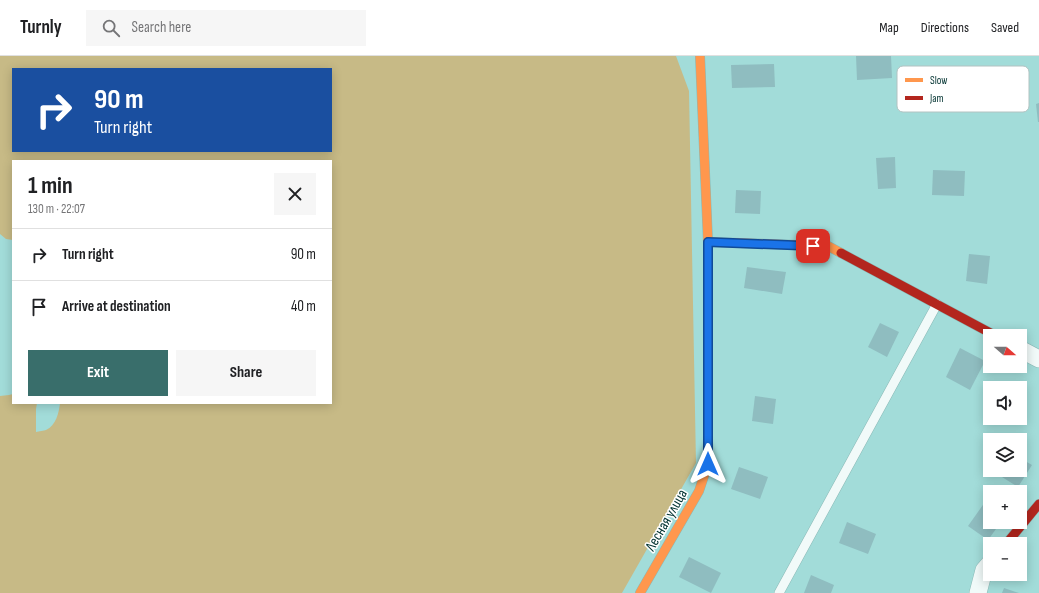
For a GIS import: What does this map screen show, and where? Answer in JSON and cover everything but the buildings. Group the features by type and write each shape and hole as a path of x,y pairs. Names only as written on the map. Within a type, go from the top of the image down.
{"street":[{"name":"Лесная улица","path":"640,593 699,491 708,464 708,242 700,56"},
{"path":"708,242 828,246 983,329"},
{"path":"1027,353 1039,359"},
{"path":"1012,537 1039,504"},
{"path":"978,593 983,574"}],"lane":[{"path":"779,593 937,304"}],"shaded area":[{"path":"0,56 676,56 689,91 696,463 622,593 0,593 0,396 12,394 12,404 37,404 36,432 46,430 55,422 60,404 332,404 332,160 12,160 12,240 6,239 0,234"}],"traffic: slow":[{"path":"700,56 708,242 828,246 841,253"},
{"path":"640,593 699,491 708,464 708,455"}],"traffic: jam":[{"path":"708,242 708,455"},
{"path":"841,253 983,329"},
{"path":"1012,537 1039,504"}],"route":[{"path":"708,464 708,242 813,246"}]}
